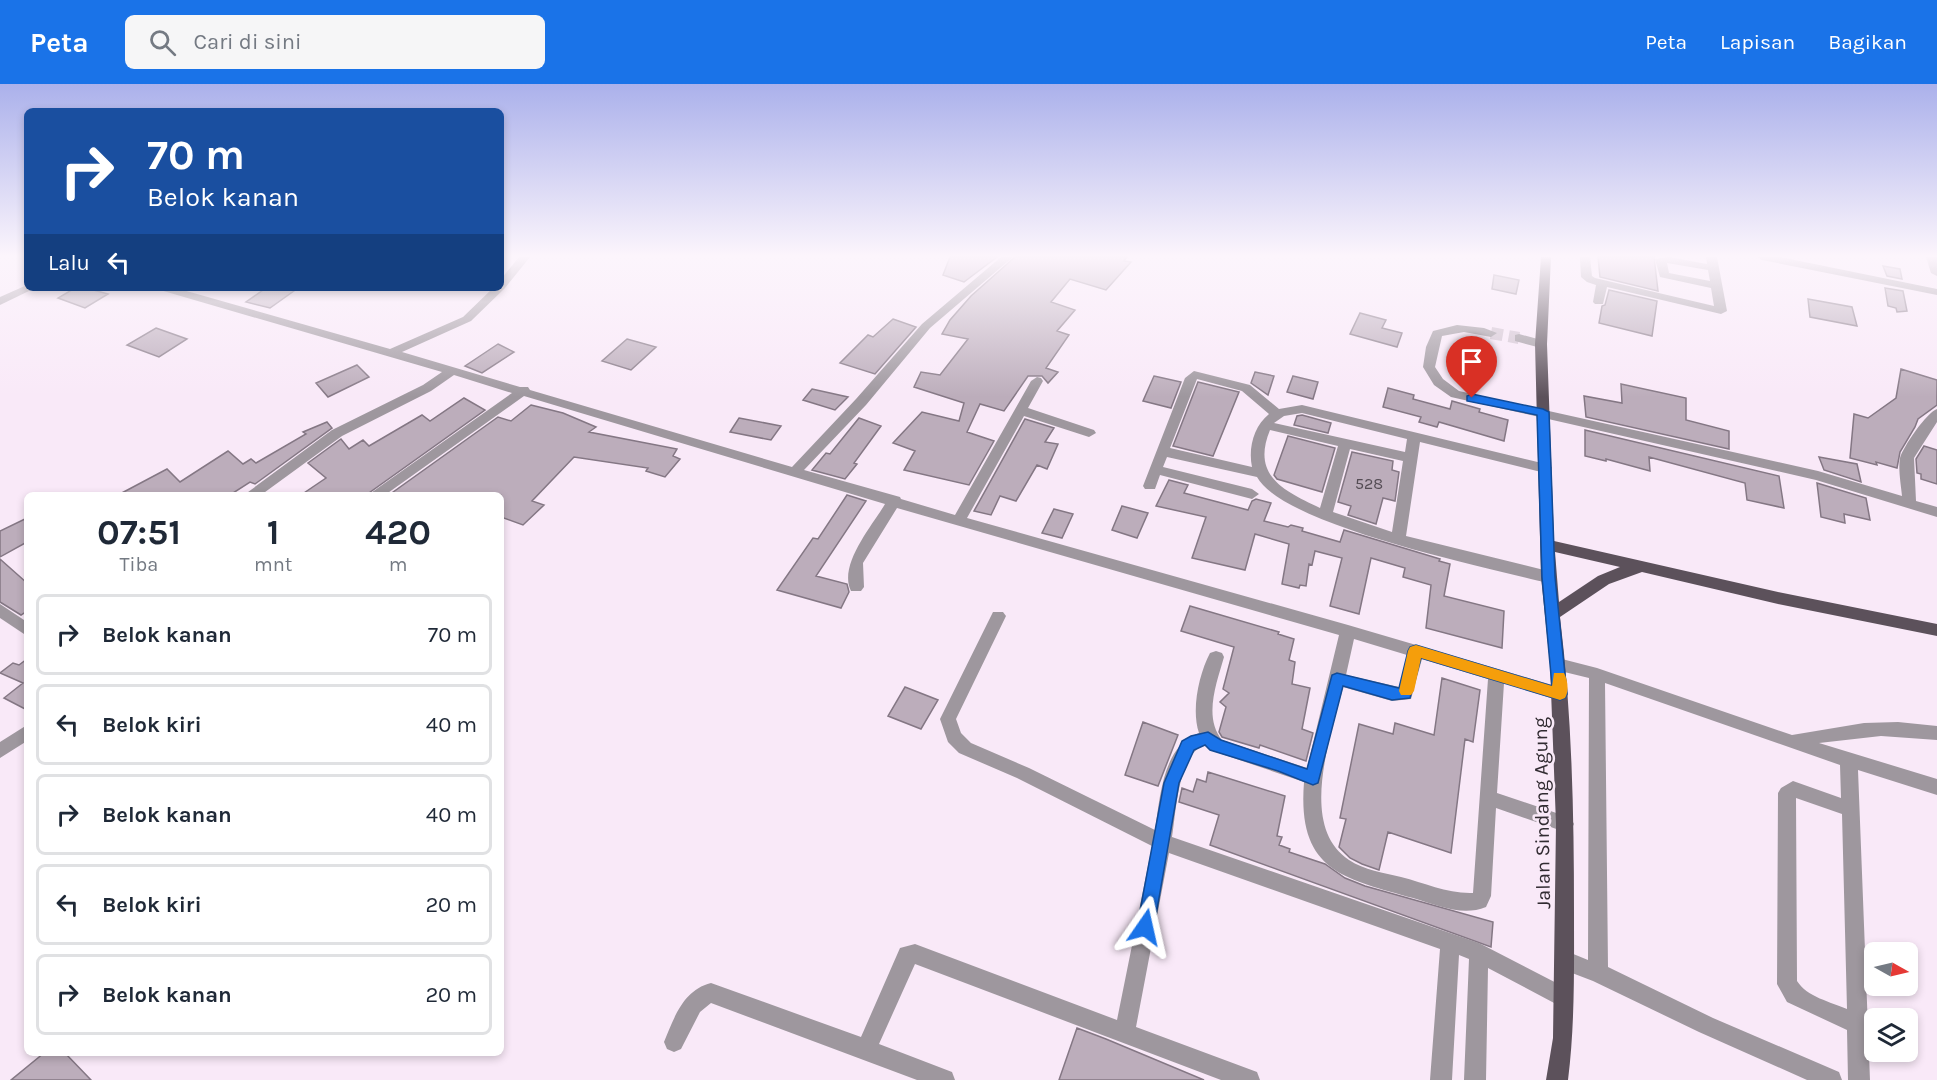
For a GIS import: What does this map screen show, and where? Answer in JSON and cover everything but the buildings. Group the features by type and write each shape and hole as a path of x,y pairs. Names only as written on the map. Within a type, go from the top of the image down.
{"main road":[{"name":"Jalan Sindang Agung","path":"1543,303 1541,344 1548,577 1558,664 1565,824 1566,961 1563,1038 1557,1080"},
{"path":"1548,545 1778,598 1937,630"},
{"path":"1552,615 1608,576 1621,571 1647,567"}],"street":[{"path":"219,303 524,390 959,520 1560,694"},
{"path":"393,352 467,319 483,303"},
{"path":"796,471 861,402 926,326 953,303"},
{"path":"1686,303 1722,311 1720,303"},
{"path":"1491,333 1461,327 1449,328 1437,334 1429,367 1438,382 1455,394 1488,403 1543,412 1818,476 1937,512"},
{"path":"1519,338 1541,344"},
{"path":"254,492 337,433 427,388 453,370"},
{"path":"1150,486 1194,375 1242,386 1277,414"},
{"path":"959,520 1037,381"},
{"path":"379,492 524,390"},
{"path":"1545,468 1302,409 1286,409 1277,414 1265,425 1257,445 1257,464 1266,482 1285,495 1325,515 1398,539 1548,577"},
{"path":"1020,410 1089,433"},
{"path":"1908,504 1907,458 1922,432 1937,413"},
{"path":"1265,425 1410,458"},
{"path":"1398,539 1414,436"},
{"path":"1325,515 1345,443"},
{"path":"1162,451 1263,474"},
{"path":"1216,485 1224,466"},
{"path":"1157,470 1252,494"},
{"path":"856,587 856,563 895,500"},
{"path":"0,610 24,628"},
{"path":"998,616 948,719 954,737 965,748 1023,773 1162,842 1479,953 1563,997"},
{"path":"1348,631 1310,799 1312,818 1323,846 1337,862 1353,872 1460,902 1479,901 1482,896 1496,674"},
{"path":"1337,679 1392,694 1405,694 1416,651"},
{"path":"1216,657 1209,684 1204,723 1208,738 1216,745 1281,765 1313,778"},
{"path":"1558,664 1597,674 1791,742 1937,787"},
{"path":"1597,674 1598,973"},
{"path":"1791,742 1884,726 1937,733"},
{"path":"0,751 24,734"},
{"path":"1125,1033 1172,783 1188,746 1196,740 1208,738"},
{"path":"1849,760 1859,1080"},
{"path":"1850,809 1793,789 1787,793 1787,984 1794,995 1802,1000 1857,1024"},
{"path":"1487,797 1565,824"},
{"path":"1441,1080 1450,942"},
{"path":"1475,1080 1479,953"},
{"path":"866,1049 904,960 911,954 1249,1080"},
{"path":"1566,961 1598,973 1820,1077"},
{"path":"674,1042 697,999 703,993 711,993 944,1080"}],"tunnel":[{"path":"1491,333 1519,338"}],"slow traffic":[{"path":"1406,691 1416,651 1560,694 1559,677"}],"route":[{"path":"1145,927 1172,783 1182,756 1188,746 1196,740 1208,738 1216,745 1281,765 1313,778 1337,679 1392,694 1405,694 1416,651 1560,694 1548,577 1543,412 1488,403 1472,398"}]}
